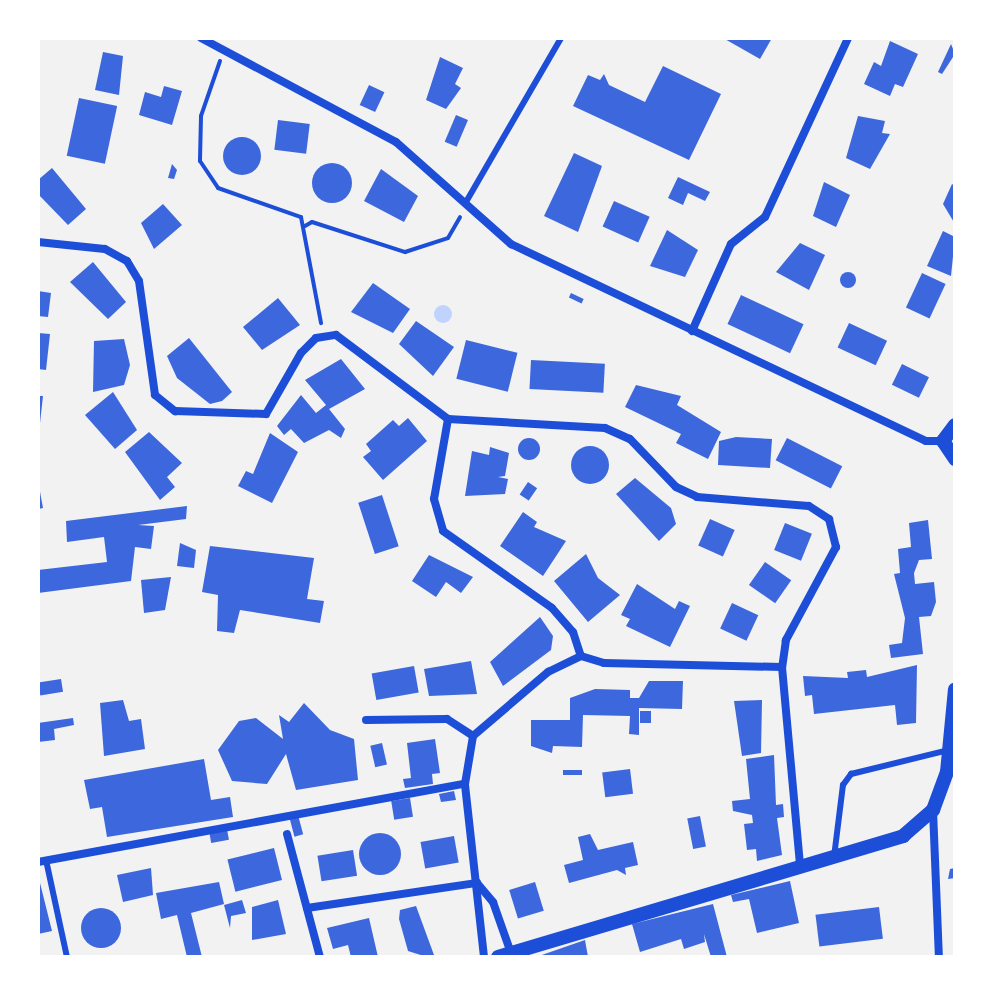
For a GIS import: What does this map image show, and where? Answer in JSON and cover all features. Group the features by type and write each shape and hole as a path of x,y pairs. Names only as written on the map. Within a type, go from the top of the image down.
{"street":[{"path":"201,38 396,142 511,244 926,441 943,441"},
{"path":"692,331 731,244 765,217 848,38"},
{"path":"38,242 105,249 127,261 139,281 155,395 175,411 266,414 301,353 327,336 336,335 448,419 605,428 630,439 676,487 697,497 809,506 829,519 836,547 786,640 782,667 800,865"},
{"path":"448,419 434,499 443,531 552,608 581,656 604,663 782,667"},
{"path":"943,441 955,425"},
{"path":"943,441 955,459"},
{"path":"484,957 465,784 473,736 548,672 581,656"},
{"path":"939,957 933,810 949,750 955,689"},
{"path":"366,720 447,719 473,736"},
{"path":"42,861 465,784"},
{"path":"477,883 493,902 504,955 710,889 903,836 933,810"},
{"path":"287,834 320,957"},
{"path":"307,908 477,883"}],"lane":[{"path":"466,202 561,38"},
{"path":"834,857 843,785 851,774 949,750"},
{"path":"42,861 67,957"}],"path":[{"path":"224,52 201,116 200,161 218,188 281,207 305,226 313,308 327,336"},
{"path":"305,226 312,222 405,252 448,238 466,202"}],"water":[{"path":"439,305 447,305 452,314 450,321 439,323 434,318 434,310"}],"building":[{"path":"723,38 772,38 760,59"},
{"path":"890,41 918,54 903,87 895,84 890,96 864,84 874,62 881,66"},
{"path":"951,44 955,54 942,74 938,72"},
{"path":"103,52 123,56 119,95 95,90"},
{"path":"440,57 463,68 455,84 461,88 446,109 426,100"},
{"path":"663,66 721,94 689,160 573,106 588,75 600,80 604,74 609,85 645,102"},
{"path":"369,85 384,92 375,112 360,105"},
{"path":"164,86 182,91 172,125 139,115 145,92 161,97"},
{"path":"79,98 117,106 105,164 67,156"},
{"path":"456,115 468,120 457,147 445,142"},
{"path":"858,116 885,121 882,133 890,134 870,169 846,158"},
{"path":"278,120 310,124 306,154 274,150"},
{"path":"242,137 255,143 261,156 255,169 242,175 229,169 223,156 229,143"},
{"path":"574,153 602,166 578,232 544,216"},
{"path":"332,163 346,169 352,183 346,197 332,203 318,197 312,183 318,169"},
{"path":"172,164 177,170 174,179 168,178"},
{"path":"52,168 86,209 68,225 38,194 38,180"},
{"path":"381,169 418,196 404,222 364,201"},
{"path":"678,177 710,192 705,201 688,193 683,205 668,198"},
{"path":"824,182 850,195 836,227 813,216"},
{"path":"952,184 955,186 955,224 943,204"},
{"path":"614,201 650,217 638,242 603,227"},
{"path":"163,204 182,225 154,249 141,223"},
{"path":"667,230 698,250 685,277 650,266"},
{"path":"943,231 955,237 951,276 927,266"},
{"path":"800,243 825,255 809,290 776,272"},
{"path":"93,262 126,302 108,319 70,282"},
{"path":"848,272 854,274 854,286 848,288 842,286 840,280 842,274"},
{"path":"922,273 946,284 930,318 906,307"},
{"path":"373,283 410,309 393,333 351,312"},
{"path":"38,291 51,293 48,317 38,316"},
{"path":"571,293 584,299 582,303 569,298"},
{"path":"741,295 804,324 790,353 727,324"},
{"path":"278,298 300,325 262,350 243,327"},
{"path":"416,321 454,347 433,376 399,344"},
{"path":"849,323 887,341 876,365 838,347"},
{"path":"38,333 50,334 46,370 38,369"},
{"path":"189,338 232,392 222,401 210,404 177,378 167,356"},
{"path":"124,339 130,365 124,385 93,392 94,341"},
{"path":"466,340 517,353 508,392 456,379"},
{"path":"341,359 365,389 329,409 345,429 341,438 329,430 304,443 291,429 284,435 277,426 301,395 316,413 326,405 305,380"},
{"path":"531,360 605,364 603,393 529,389"},
{"path":"902,364 929,377 919,398 892,385"},
{"path":"636,385 681,396 677,405 721,432 708,459 676,443 681,434 625,407"},
{"path":"113,392 137,430 115,449 85,415"},
{"path":"38,396 43,396 40,423 38,423"},
{"path":"408,418 427,441 383,480 363,457 371,451 366,444 393,420 399,426"},
{"path":"149,432 182,463 167,477 175,487 160,500 125,452"},
{"path":"270,433 298,452 272,503 238,486 246,471 253,474"},
{"path":"736,437 772,439 770,468 718,465 719,441"},
{"path":"529,438 537,441 540,449 537,457 529,460 521,457 518,449 521,441"},
{"path":"787,438 842,466 831,488 776,460"},
{"path":"590,446 603,452 609,465 603,478 590,484 577,478 571,465 577,452"},
{"path":"490,447 509,453 505,476 498,477 508,479 505,494 465,496 472,451 489,455"},
{"path":"635,478 671,508 676,524 659,541 616,494"},
{"path":"38,481 43,508 38,509"},
{"path":"528,482 537,488 529,501 520,494"},
{"path":"382,495 399,546 375,554 358,503"},
{"path":"187,506 186,519 138,525 154,526 151,549 135,547 131,581 38,593 38,570 107,562 104,537 67,542 66,521"},
{"path":"523,512 537,522 534,527 566,541 543,576 500,546"},
{"path":"710,519 735,530 723,556 698,545"},
{"path":"928,520 932,559 919,560 914,573 915,584 934,582 936,602 931,616 919,617 923,654 891,658 889,645 902,643 905,618 894,574 900,573 898,549 911,547 909,523"},
{"path":"785,523 812,534 801,561 774,550"},
{"path":"180,543 196,550 194,568 177,566"},
{"path":"210,546 314,558 307,599 324,601 320,623 240,610 234,633 217,631 218,595 202,592"},
{"path":"586,554 598,578 620,595 588,622 554,581"},
{"path":"429,555 473,577 461,593 446,582 436,597 412,581"},
{"path":"765,562 791,580 775,603 749,585"},
{"path":"171,577 165,610 144,613 141,580"},
{"path":"637,584 675,609 679,601 690,606 670,647 626,626 630,619 621,615"},
{"path":"732,603 758,615 746,641 720,628"},
{"path":"540,617 553,636 551,650 503,686 490,662"},
{"path":"471,661 477,694 429,696 424,669"},
{"path":"917,665 916,723 897,725 895,705 814,714 812,695 805,696 803,676 848,678 847,672 866,670 867,677"},
{"path":"414,666 419,693 376,700 372,673"},
{"path":"61,679 63,692 40,695 38,683"},
{"path":"649,681 683,681 682,709 639,708 639,735 629,734 630,716 583,715 582,747 553,746 552,753 531,746 531,720 570,720 570,698 595,689 630,690 630,698 639,698"},
{"path":"123,700 129,721 141,719 145,749 104,756 100,703"},
{"path":"762,700 761,753 742,756 734,701"},
{"path":"304,703 330,730 354,739 358,780 296,790 286,754 267,784 232,781 218,750 239,721 256,718 283,739 279,715 289,722"},
{"path":"640,711 651,711 651,723 640,723"},
{"path":"73,718 74,725 54,729 55,740 38,742 38,723"},
{"path":"435,739 440,773 432,774 433,784 405,788 403,779 411,778 407,743"},
{"path":"382,743 387,764 375,767 370,746"},
{"path":"774,755 776,805 783,804 784,817 777,818 782,855 757,861 756,849 747,850 744,824 753,823 752,815 733,811 732,801 750,799 746,759"},
{"path":"204,759 211,800 230,797 233,817 107,837 102,807 90,809 84,780"},
{"path":"630,769 633,794 605,797 602,772"},
{"path":"563,770 582,770 582,775 563,775"},
{"path":"454,791 456,800 441,802 439,794"},
{"path":"410,798 413,817 394,820 391,801"},
{"path":"298,815 303,834 294,837 289,817"},
{"path":"700,816 706,846 693,849 687,818"},
{"path":"227,829 229,840 211,843 209,832"},
{"path":"380,833 395,839 401,854 395,869 380,875 365,869 359,854 365,839"},
{"path":"590,834 598,850 633,842 638,865 625,868 626,875 617,870 569,883 564,865 583,860 578,837"},
{"path":"454,836 459,863 425,868 421,842"},
{"path":"274,848 282,880 235,892 227,860"},
{"path":"353,850 357,876 322,881 317,856"},
{"path":"151,868 153,895 123,902 117,875"},
{"path":"955,868 955,878 948,879 950,869"},
{"path":"38,875 52,931 38,934"},
{"path":"790,881 799,923 757,933 749,899 733,902 731,895"},
{"path":"219,882 224,904 191,913 202,957 187,957 177,915 161,919 156,893"},
{"path":"535,882 544,911 518,919 509,890"},
{"path":"242,900 246,913 231,916 230,928 224,905"},
{"path":"278,900 286,934 252,940 252,907"},
{"path":"713,904 727,957 711,957 704,934 705,942 684,949 681,939 640,952 632,924"},
{"path":"416,906 434,955 427,957 408,951 399,919 400,910"},
{"path":"879,907 883,939 819,947 815,915"},
{"path":"101,908 115,914 121,928 115,942 101,948 87,942 81,928 87,914"},
{"path":"369,918 378,957 351,957 348,945 333,949 327,928"},
{"path":"585,940 588,957 536,957"}]}
